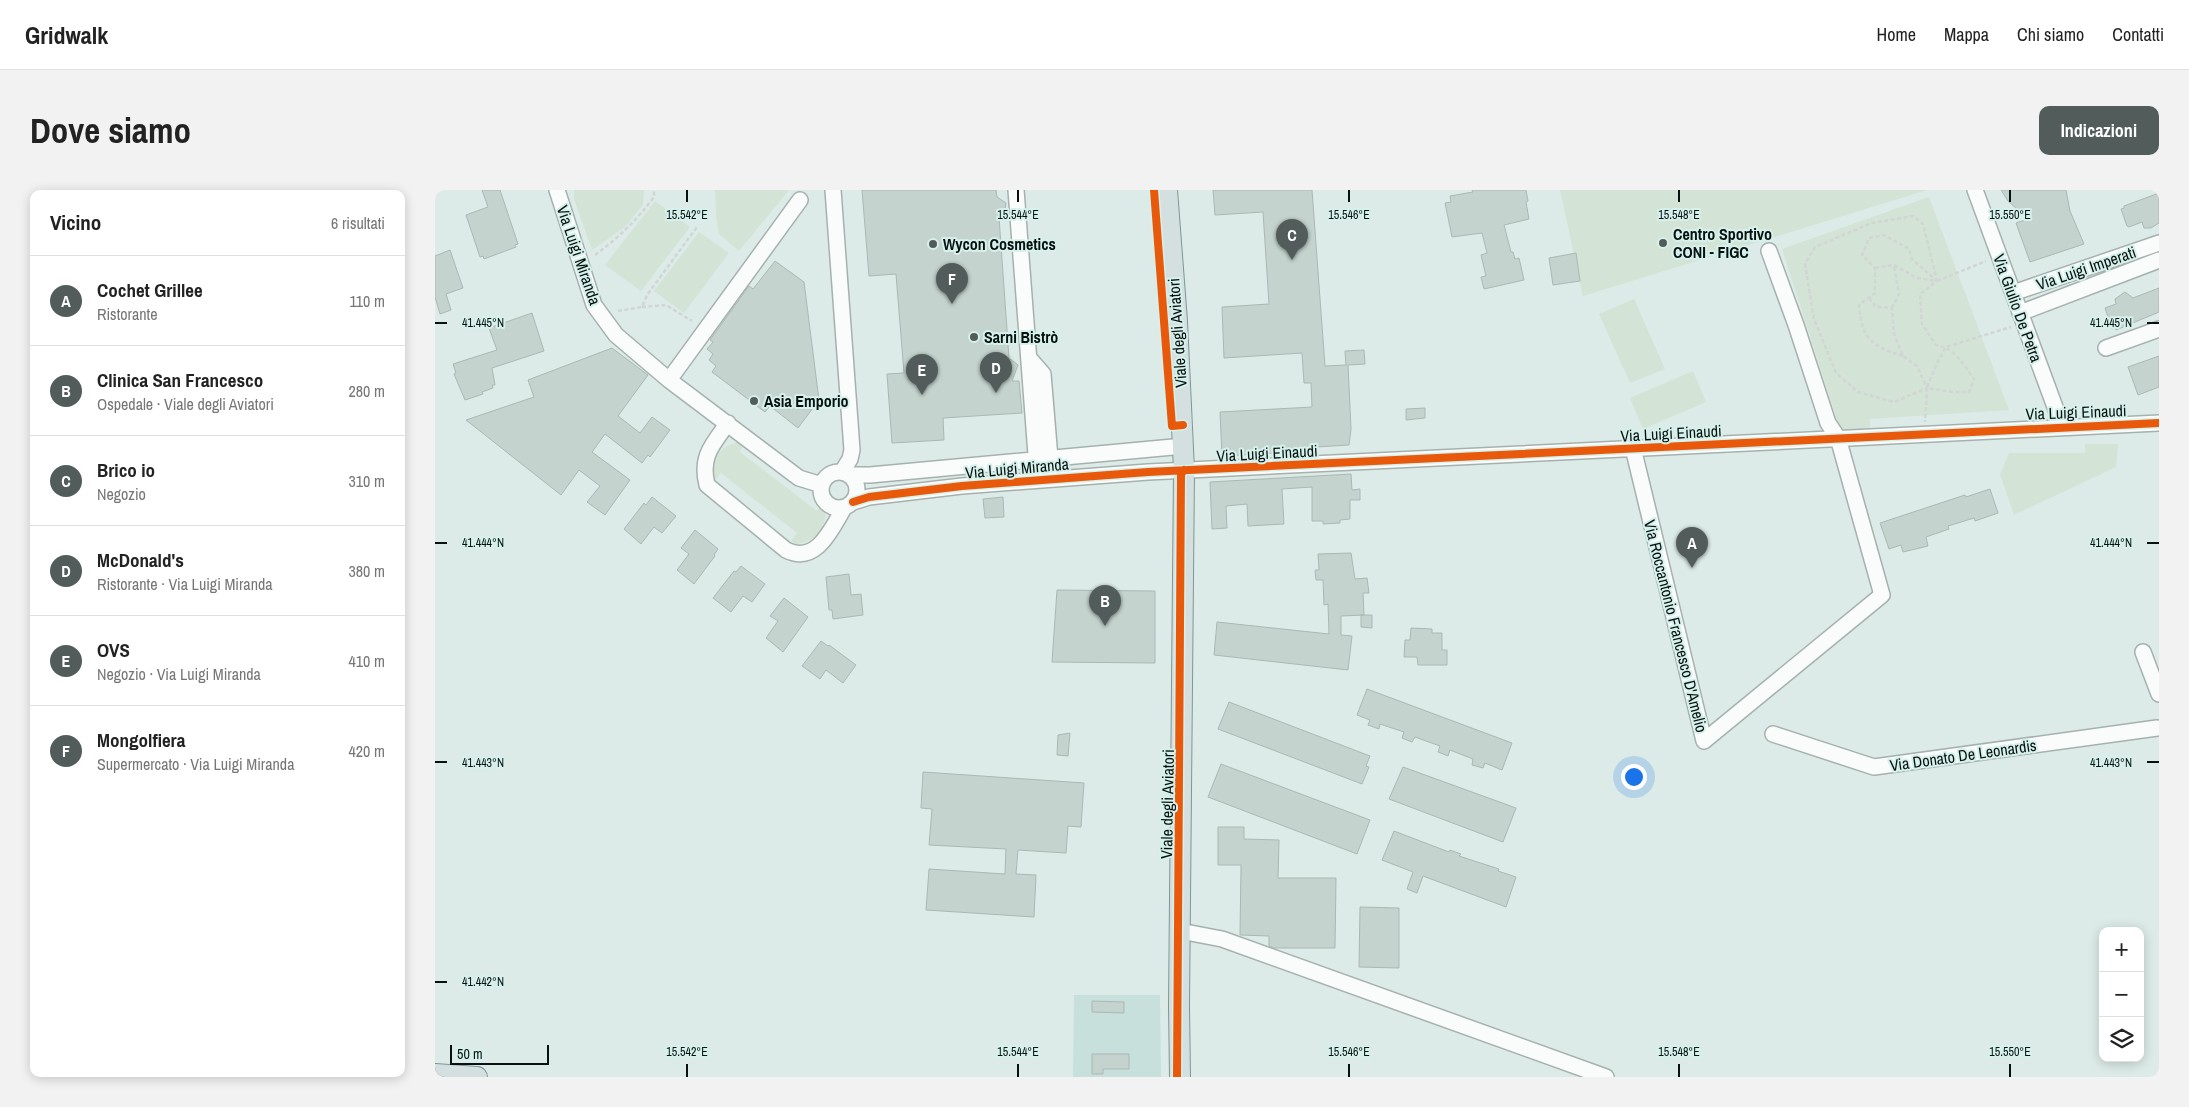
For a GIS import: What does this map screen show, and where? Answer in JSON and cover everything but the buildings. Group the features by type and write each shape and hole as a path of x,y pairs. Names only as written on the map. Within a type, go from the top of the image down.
{"main road":[{"name":"Viale degli Aviatori","path":"1167,190 1184,446 1180,1077"},
{"path":"435,1074 477,1077"}],"street":[{"name":"Via Luigi Miranda","path":"557,190 595,305 616,335 669,380 799,478 822,485"},
{"path":"833,190 852,450 846,473"},
{"path":"1016,190 1029,358 1043,374 1043,459 1038,480"},
{"name":"Via Giulio De Petra","path":"1975,190 2062,426"},
{"path":"669,380 800,200"},
{"name":"Via Luigi Imperati","path":"2013,293 2159,243"},
{"path":"1769,251 1797,326 1828,423 1838,438"},
{"name":"Via Luigi Imperati","path":"2022,318 2159,260"},
{"path":"2106,348 2159,329"},
{"path":"728,423 706,457 704,472 707,485 786,550 795,555 804,554 815,549 849,505 858,491 857,484 846,473 832,473 822,485 821,491 826,502 837,508 849,505"},
{"name":"Via Luigi Einaudi","path":"1184,470 2062,426 2159,423"},
{"name":"Via Roccantonio Francesco D'Amelio","path":"1633,448 1704,741 1882,595 1838,438"},
{"name":"Via Luigi Miranda","path":"846,473 861,476 1184,446"},
{"name":"Via Luigi Miranda","path":"849,505 869,497 962,486 1184,470"},
{"path":"897,472 900,494"},
{"path":"2143,652 2159,694"},
{"name":"Via Donato De Leonardis","path":"1773,734 1874,767 2158,727"},
{"path":"1180,931 1222,939 1606,1077"}],"path":[{"path":"595,255 617,239 637,219 654,197 654,190"},
{"path":"1937,281 1923,224 1913,216 1872,223 1815,247 1805,264 1814,319 1836,373 1858,392 1894,402 1927,388 1953,392 1969,392 1974,379 1959,358 1946,346"},
{"path":"642,307 647,295 697,227"},
{"path":"1927,388 1917,366 1903,356 1878,348 1861,327 1859,305 1875,293 1875,268 1862,255 1869,238 1884,235 1909,248 1912,259 1937,281"},
{"path":"1999,256 1937,281 1920,294 1922,324 1936,345 1946,346 2022,318"},
{"path":"1875,268 1894,265 1917,278 1937,281"},
{"path":"1894,265 1899,294 1892,308 1894,334 1903,356"},
{"path":"1869,298 1876,307 1892,308"},
{"path":"618,311 666,305 692,321"},
{"path":"1924,433 1927,388 1946,346"}],"shaded area":[{"path":"574,190 644,190 643,205 625,227 592,250 574,199"},
{"path":"715,190 789,190 739,251 719,234"},
{"name":"Centro Sportivo CONI - FIGC","path":"1560,190 1927,190 1583,296"},
{"path":"1929,197 2009,410 1870,419 1870,429 1840,429 1782,249"},
{"path":"655,201 690,227 641,291 605,265"},
{"path":"699,232 729,253 684,313 654,291"},
{"path":"1634,299 1665,369 1630,383 1599,314"},
{"path":"1693,371 1706,402 1643,429 1630,398"},
{"path":"742,442 744,444 740,452 817,511 821,505 824,506 825,520 823,526 810,540 797,544 791,541 797,533 721,473 715,480 713,467 718,455 729,446"},
{"path":"2085,444 2118,444 2116,467 2014,515 2000,474 2009,453 2085,453"},
{"path":"1074,995 1160,995 1161,1077 1073,1077"}],"cycle path":[{"path":"1154,190 1172,426 1183,425"},
{"path":"853,502 869,497 962,486 1148,472 2159,423"},
{"path":"1177,1077 1181,474 1184,470"}],"place":[{"name":"Centro Sportivo CONI - FIGC","path":"1663,243"},
{"name":"Wycon Cosmetics","path":"933,244"},
{"name":"Brico io","path":"1292,260"},
{"name":"Mongolfiera","path":"952,304"},
{"name":"Sarni Bistrò","path":"974,337"},
{"name":"McDonald's","path":"996,393"},
{"name":"OVS","path":"922,395"},
{"name":"Asia Emporio","path":"754,401"},
{"name":"Cochet Grillee","path":"1692,568"},
{"name":"Clinica San Francesco","path":"1105,626"}]}
